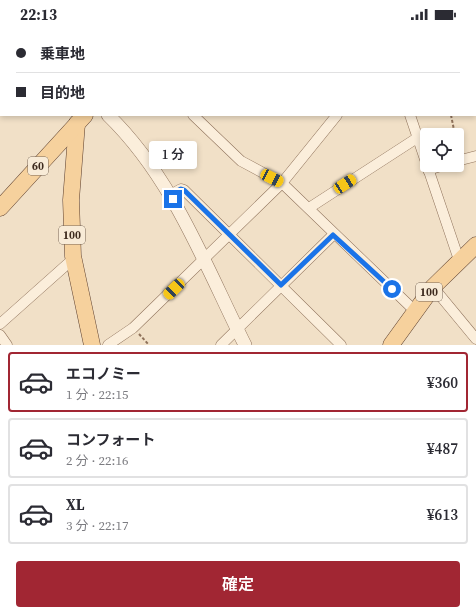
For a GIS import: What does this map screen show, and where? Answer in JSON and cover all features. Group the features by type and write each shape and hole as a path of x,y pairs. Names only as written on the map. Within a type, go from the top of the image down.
{"main road":[{"name":"60","path":"0,208 81,119"},
{"name":"100","path":"81,119 71,200 73,259 92,345"},
{"name":"100","path":"391,345 433,287 476,245"}],"street":[{"path":"109,116 143,153 170,195 245,345"},
{"path":"194,116 241,161 282,183 309,208 333,235 415,311"},
{"path":"108,345 133,328 204,261 282,183 336,116"},
{"path":"410,116 420,147"},
{"path":"309,208 417,138"},
{"path":"464,159 476,156"},
{"path":"429,172 459,260"},
{"path":"170,195 181,189 184,190 341,345"},
{"path":"221,345 333,235"},
{"path":"0,324 73,259"},
{"path":"433,287 476,339"},
{"path":"0,335 7,345"}],"path":[{"path":"451,116 454,128"},
{"path":"133,328 149,345"}],"route":[{"path":"173,199 170,195 178,190 184,190 281,285 333,235 392,289"}]}
